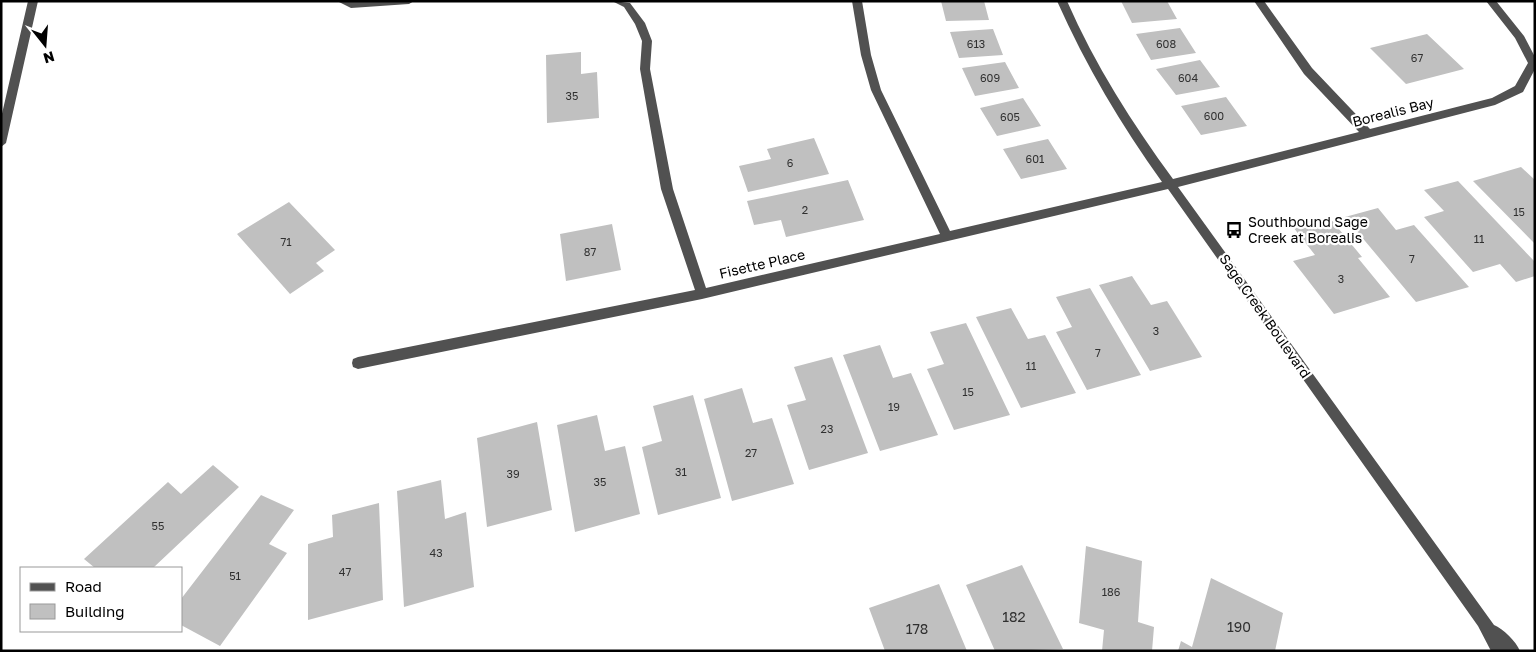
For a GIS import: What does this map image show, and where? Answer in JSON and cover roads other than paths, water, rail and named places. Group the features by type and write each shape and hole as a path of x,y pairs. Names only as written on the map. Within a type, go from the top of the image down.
{"street":[{"path":"1,143 33,1"},
{"path":"342,1 351,5 409,1"},
{"path":"617,1 627,5 640,23 647,41 646,69 667,189 702,294"},
{"path":"856,1 866,55 876,90 947,237"},
{"name":"Sage Creek Boulevard","path":"1062,1 1074,32 1102,83 1171,184 1483,621 1499,651"},
{"path":"1259,1 1308,71 1368,134"},
{"name":"Borealis Bay","path":"1171,184 1495,101 1519,89 1533,63 1519,36 1491,1"},
{"name":"Fisette Place","path":"358,363 702,294 1171,184"},
{"name":"Sage Creek Boulevard","path":"1483,621 1512,651"}],"place":[{"name":"Southbound Sage Creek at Borealis","path":"1234,230"}]}
